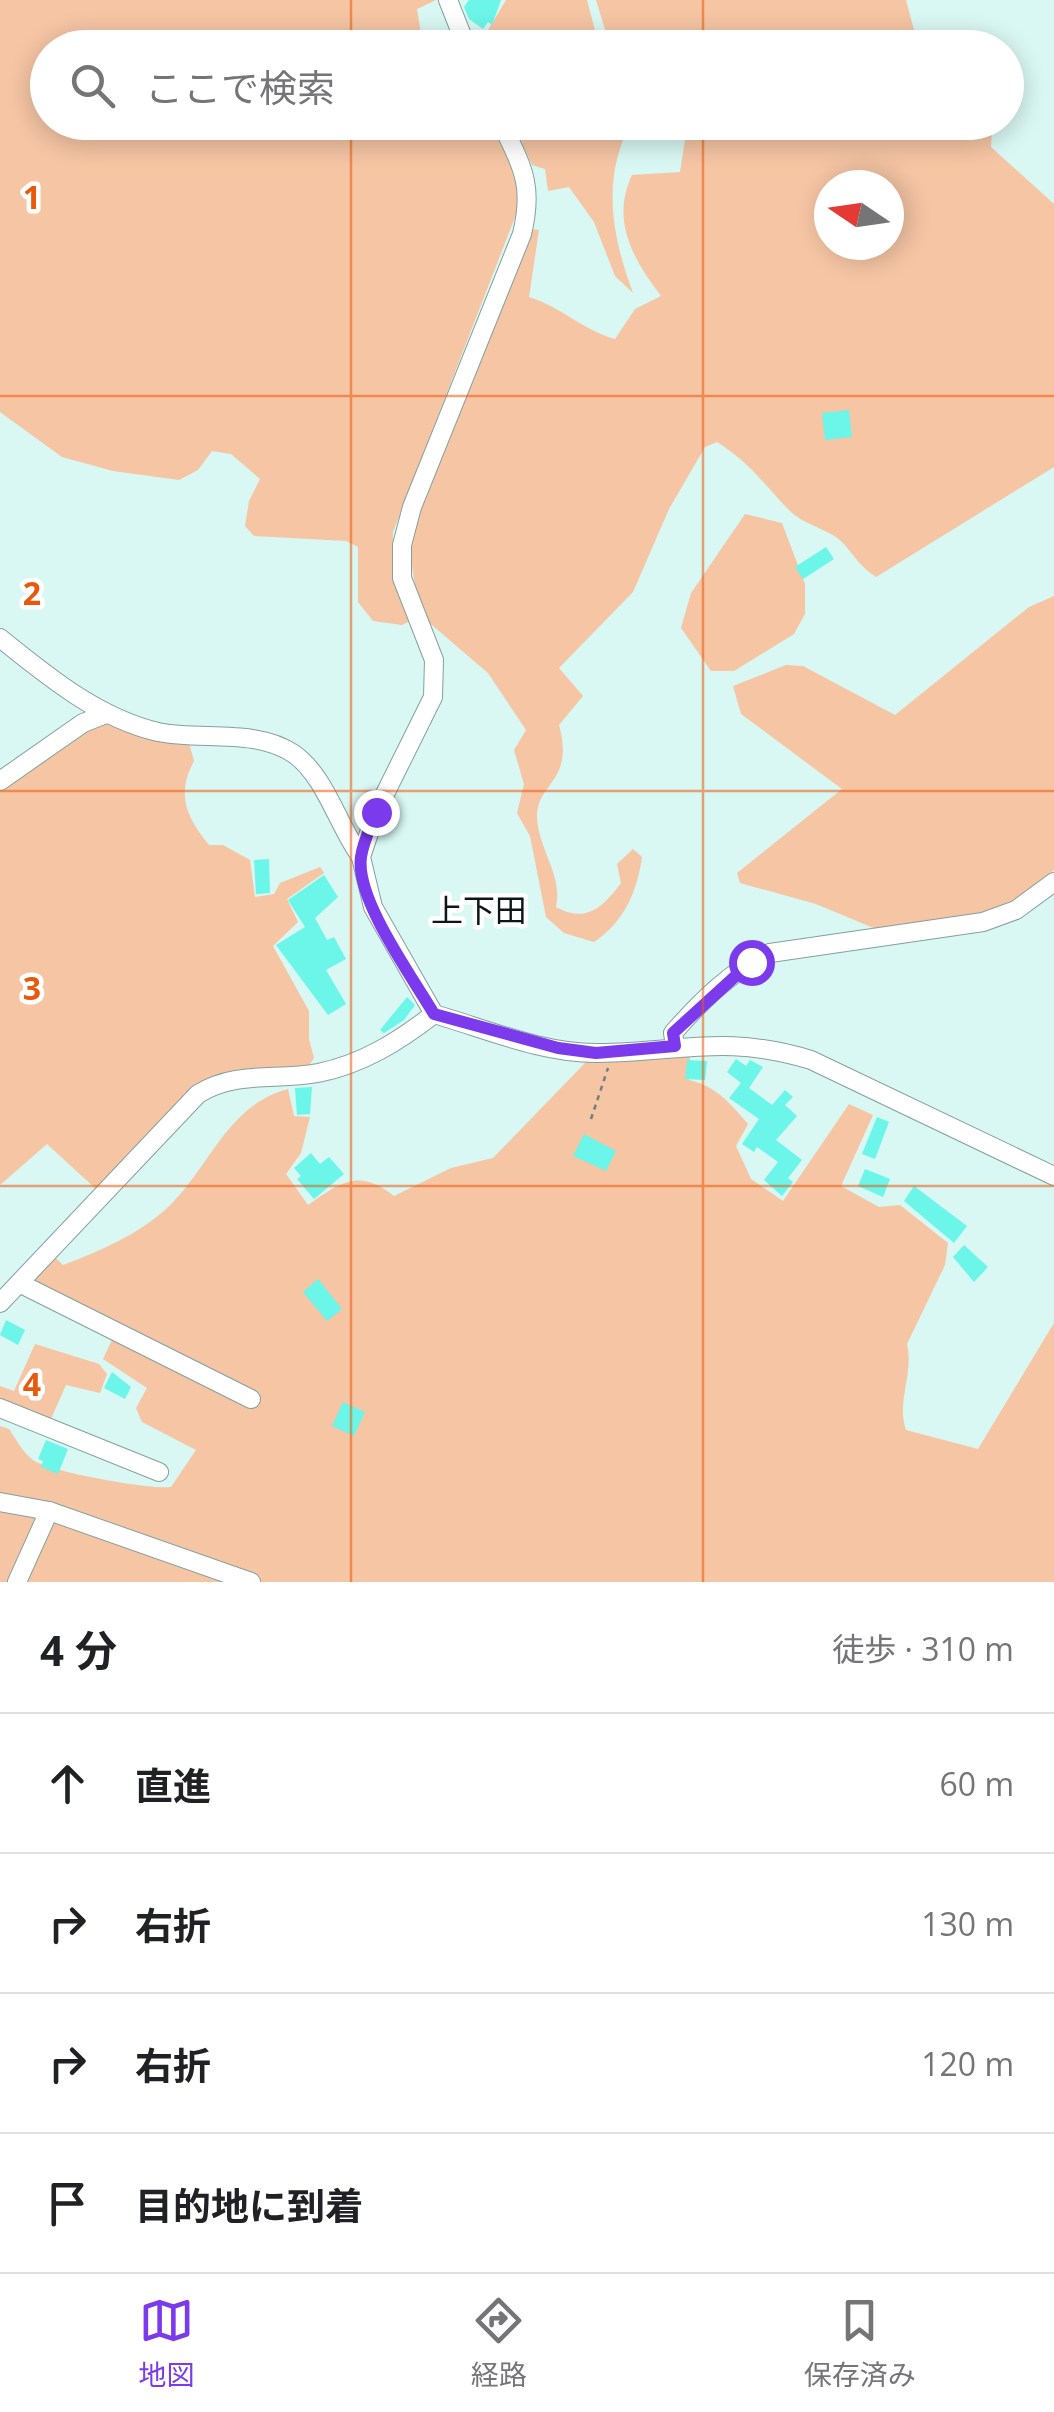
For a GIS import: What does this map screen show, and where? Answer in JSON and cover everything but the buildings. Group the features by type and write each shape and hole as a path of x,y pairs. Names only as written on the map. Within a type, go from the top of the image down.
{"street":[{"path":"448,0 459,30"},
{"path":"360,857 376,812 433,697 434,660 402,578 402,545 430,452 522,234 530,200 522,168 509,140"},
{"path":"0,638 106,714 158,732 249,739 283,748 310,771 360,857 373,907 434,1014 558,1048 613,1052 738,1043 811,1060 1054,1176"},
{"path":"0,782 83,723 106,714"},
{"path":"675,1046 673,1033 691,1013 751,962 770,953 983,922 1016,910 1054,882"},
{"path":"0,1304 198,1094 234,1078 316,1074 342,1066 404,1038 434,1014"},
{"path":"20,1284 252,1399"},
{"path":"0,1408 158,1472"},
{"path":"0,1502 49,1511 251,1582"},
{"path":"17,1582 49,1511"}],"path":[{"path":"591,1118 613,1052"}],"shaded area":[{"path":"0,0 436,0 417,9 420,30 30,30 30,140 500,140 517,171 517,212 393,532 392,566 410,621 402,625 373,621 358,602 358,547 346,541 254,536 245,526 249,501 260,479 231,454 212,451 198,470 179,480 113,471 62,457 0,412"},
{"path":"506,0 587,0 595,30 488,30"},
{"path":"596,0 906,0 914,30 605,30"},
{"path":"521,140 624,140 616,165 613,208 620,251 633,293 615,276 594,222 569,187 548,191 545,169 532,165"},
{"path":"685,140 991,140 991,147 1054,204 1054,467 876,577 839,539 791,512 730,451 717,442 705,447 669,509 633,592 559,668 583,696 559,725 562,759 538,806 539,830 556,884 556,907 576,914 592,911 621,883 617,864 633,849 642,857 627,905 594,942 564,933 546,917 530,836 517,813 524,784 514,750 526,730 488,673 419,614 410,552 418,513 531,229 539,230 529,297 593,330 615,339 635,309 661,296 641,267 624,223 626,192 632,175 680,172"},
{"path":"745,514 782,523 805,584 805,614 794,634 734,671 711,671 681,628 691,593"},
{"path":"1054,596 1054,870 1014,906 976,917 883,932 816,904 740,883 737,873 842,789 741,714 733,686 786,665 803,666 895,715 1029,607"},
{"path":"110,721 189,743 194,761 186,784 189,815 209,845 223,845 250,860 255,897 274,894 280,883 320,867 324,873 287,899 298,922 273,946 309,1011 314,1058 305,1071 218,1077 96,1189 47,1144 0,1185 0,786 75,732"},
{"path":"690,1056 689,1080 715,1091 748,1124 736,1146 751,1179 783,1201 849,1104 873,1115 841,1186 879,1207 900,1205 948,1243 945,1265 907,1344 903,1409 906,1430 978,1449 1054,1323 1054,1582 0,1582 0,1426 9,1429 26,1454 43,1465 143,1486 171,1487 196,1450 142,1422 136,1408 147,1388 103,1359 119,1325 30,1284 56,1258 63,1265 76,1260 117,1242 154,1219 181,1194 233,1124 266,1097 288,1089 294,1116 310,1117 301,1153 286,1174 308,1205 350,1181 370,1182 394,1196 451,1168 493,1158 586,1062"},
{"path":"35,1344 99,1364 107,1374 100,1393 66,1385 50,1421 0,1401 0,1386 14,1391"}],"district":[{"name":"上下田","path":"479,909"}],"route":[{"path":"376,812 360,857 365,886 434,1014 558,1048 596,1053 675,1046 673,1033 691,1013 751,962"}]}
